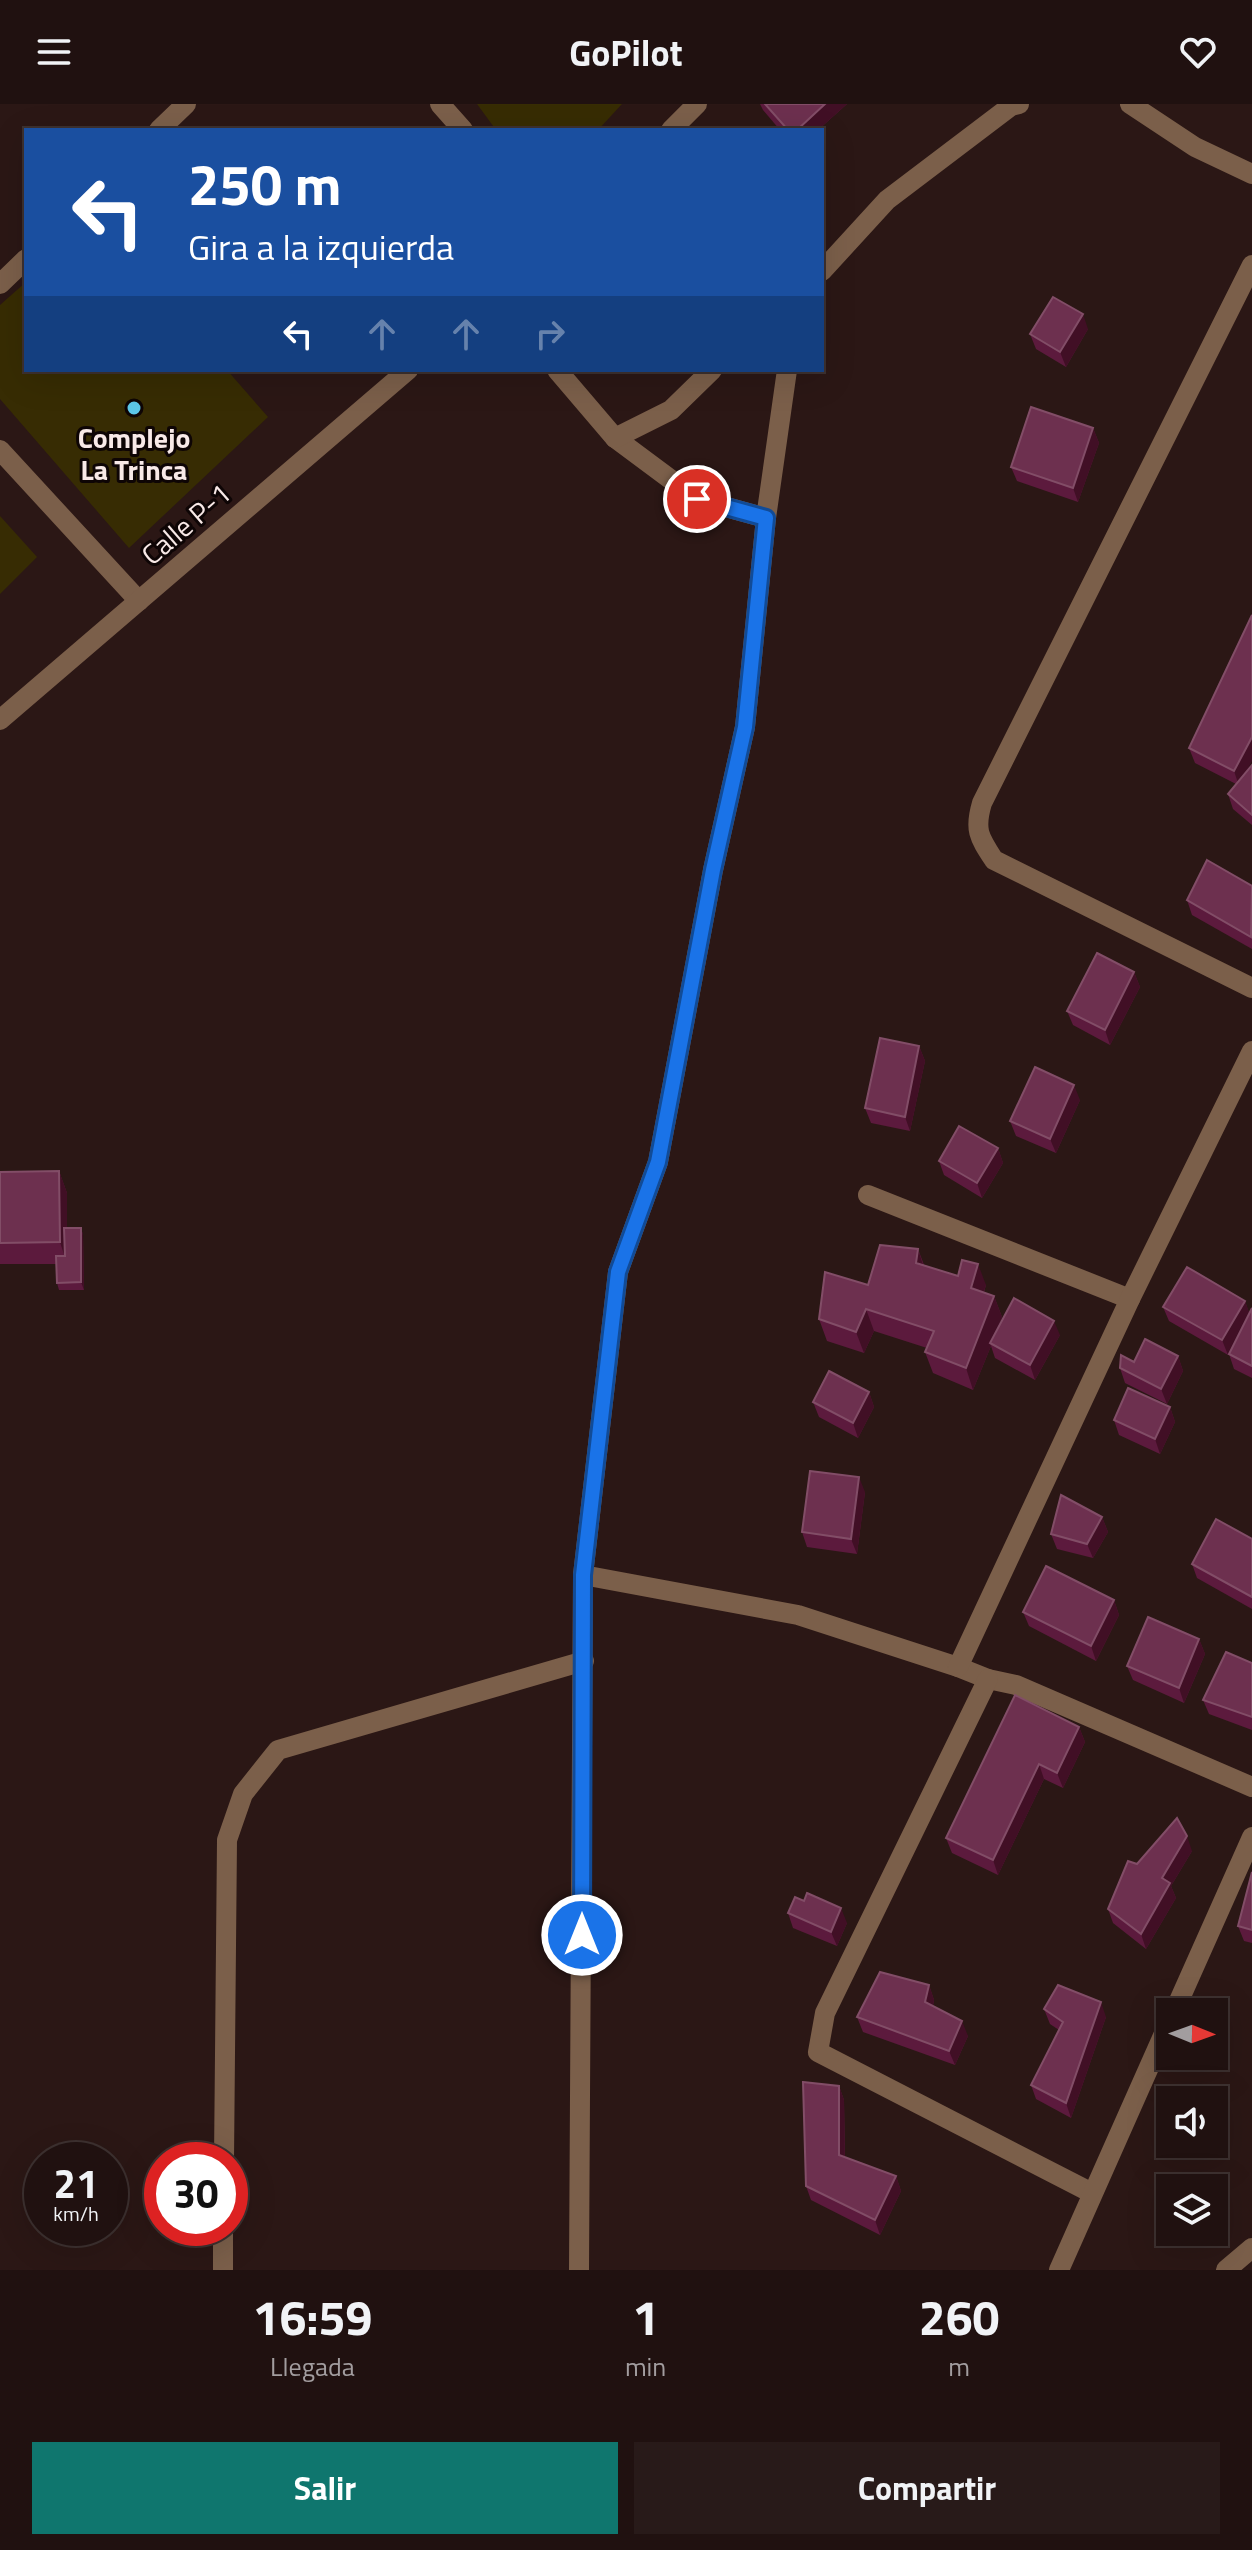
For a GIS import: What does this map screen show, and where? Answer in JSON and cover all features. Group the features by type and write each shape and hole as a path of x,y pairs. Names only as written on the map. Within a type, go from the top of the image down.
{"street":[{"path":"161,128 186,104"},
{"path":"440,104 461,128"},
{"path":"673,128 697,104"},
{"path":"824,269 887,200 1011,106 1019,104"},
{"path":"1130,104 1195,147 1252,174"},
{"path":"0,284 24,261"},
{"path":"1252,265 989,789 976,823 983,843 994,860 1252,988"},
{"name":"Calle P-1","path":"0,720 406,372"},
{"path":"559,372 615,438 697,499 766,518"},
{"path":"615,438 671,410 710,372"},
{"path":"579,2270 583,1575 618,1272 658,1162 713,870 745,727 766,518 787,372"},
{"path":"0,450 139,601"},
{"path":"958,1667 1130,1299 1252,1051"},
{"path":"868,1195 1130,1299"},
{"path":"583,1575 798,1615 988,1679 1016,1685 1252,1787"},
{"path":"224,2142 227,1840 243,1794 278,1750 584,1661"},
{"path":"988,1679 825,2013 818,2052 1092,2193"},
{"path":"1180,1998 1252,1837"},
{"path":"1059,2270 1156,2051"},
{"path":"223,2246 223,2270"},
{"path":"1226,2270 1252,2248"}],"shaded area":[{"path":"477,104 622,104 600,128 495,128"},
{"name":"Complejo La Trinca","path":"24,284 24,372 229,372 268,417 129,548 0,399 0,305"},
{"path":"0,516 37,557 0,594"}],"building":[{"path":"765,104 825,104 799,128 786,128"},
{"path":"1053,297 1083,314 1060,352 1030,334"},
{"path":"1031,407 1093,428 1073,488 1011,467"},
{"path":"1252,615 1252,737 1234,771 1189,748"},
{"path":"1252,765 1252,815 1228,794"},
{"path":"1207,860 1252,886 1251,937 1187,900"},
{"path":"1097,953 1134,972 1105,1030 1067,1011"},
{"path":"880,1038 919,1046 905,1117 865,1108"},
{"path":"1035,1067 1074,1085 1050,1139 1010,1121"},
{"path":"959,1126 998,1148 977,1183 939,1161"},
{"path":"59,1171 60,1242 0,1243 0,1172"},
{"path":"64,1228 81,1228 81,1282 57,1283 56,1256 65,1256"},
{"path":"880,1245 918,1249 916,1263 958,1276 962,1260 978,1264 971,1288 994,1296 966,1368 925,1352 934,1331 866,1309 856,1332 819,1319 825,1272 868,1285"},
{"path":"1187,1267 1245,1301 1222,1340 1163,1307"},
{"path":"1014,1298 1054,1321 1030,1365 990,1343"},
{"path":"1252,1308 1252,1366 1229,1354"},
{"path":"1145,1339 1178,1356 1161,1389 1120,1368 1121,1355 1134,1362"},
{"path":"829,1371 869,1392 853,1423 813,1402"},
{"path":"1128,1388 1170,1407 1155,1439 1114,1420"},
{"path":"810,1471 859,1477 851,1539 802,1532"},
{"path":"1061,1495 1102,1517 1087,1544 1051,1534"},
{"path":"1216,1519 1252,1539 1252,1597 1192,1564"},
{"path":"1046,1566 1114,1600 1091,1646 1023,1612"},
{"path":"1148,1617 1199,1639 1179,1688 1127,1666"},
{"path":"1226,1652 1252,1663 1252,1717 1203,1700"},
{"path":"1015,1695 1079,1727 1057,1773 1039,1764 993,1860 946,1838"},
{"path":"1177,1818 1187,1836 1162,1878 1170,1883 1141,1934 1108,1909 1128,1861 1137,1864"},
{"path":"1252,1872 1252,1930 1238,1926"},
{"path":"807,1893 841,1908 831,1932 788,1913 795,1897 804,1901"},
{"path":"880,1972 929,1985 925,2002 962,2021 949,2051 857,2017"},
{"path":"1058,1985 1101,2002 1066,2103 1031,2085 1063,2022 1044,2009"},
{"path":"803,2082 839,2086 839,2155 896,2176 875,2220 806,2186"}],"place":[{"name":"Complejo La Trinca","path":"134,408"}],"route":[{"path":"582,1935 583,1575 618,1272 658,1162 713,870 745,727 766,518 697,499"}]}
